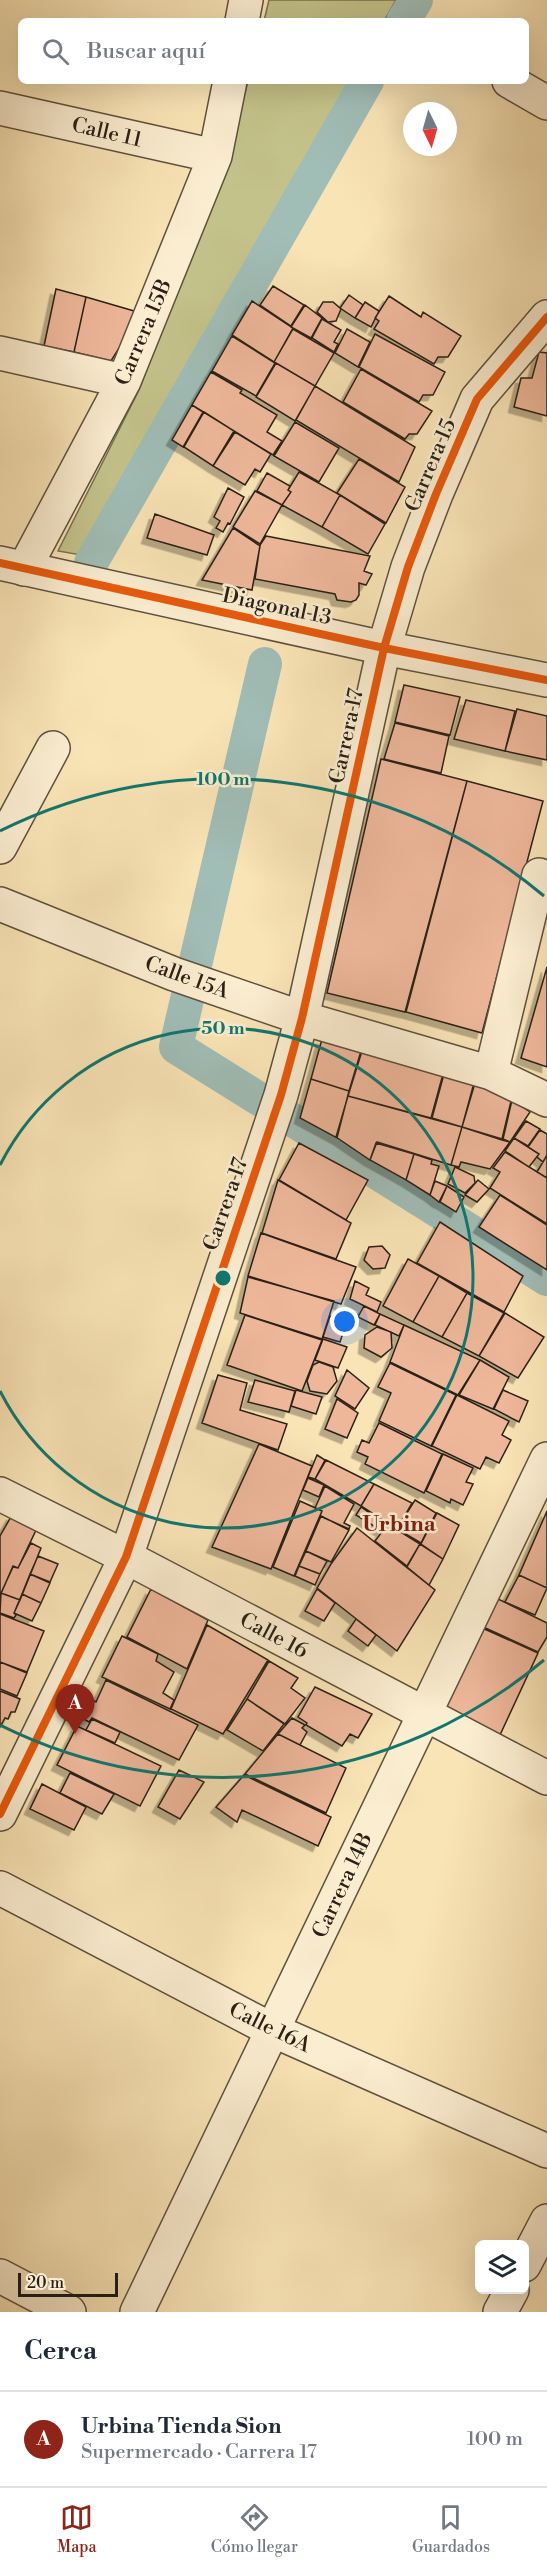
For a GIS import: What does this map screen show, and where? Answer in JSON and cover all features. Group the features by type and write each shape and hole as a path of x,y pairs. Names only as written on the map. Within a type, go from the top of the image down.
{"street":[{"path":"243,18 246,0"},
{"name":"Carrera 15B","path":"12,566 124,381 215,156 229,84"},
{"path":"514,84 547,103"},
{"name":"Calle 11","path":"0,108 215,156"},
{"name":"Carrera 15","path":"384,648 412,556 477,399 547,317"},
{"path":"0,353 124,381"},
{"name":"Diagonal 13","path":"12,566 384,648 547,680"},
{"name":"Carrera 17","path":"0,1814 126,1557 267,1138 302,1018 384,648"},
{"path":"0,847 52,748"},
{"path":"491,1072 539,875"},
{"name":"Calle 15A","path":"0,904 174,974 302,1018 491,1072 547,1100"},
{"name":"Carrera 14B","path":"137,2312 547,1461"},
{"name":"Calle 16","path":"0,1494 126,1557 547,1778"},
{"name":"Calle 16A","path":"0,1888 272,2030 547,2151"},
{"path":"529,2257 547,2221"},
{"path":"0,2276 69,2312"},
{"path":"500,2312 509,2294"}],"shaded area":[{"path":"269,0 396,0 386,18 265,18"},
{"path":"247,84 348,84 81,555 58,551 139,390 229,156"}],"building":[{"path":"273,286 304,305 291,326 260,305"},
{"path":"56,289 86,297 74,352 44,346"},
{"path":"349,295 363,305 355,318 340,308"},
{"path":"389,296 421,317 423,312 461,336 448,357 438,357 434,364 374,329 379,321 375,318"},
{"path":"86,297 141,313 111,361 74,352"},
{"path":"252,301 293,328 274,362 232,335"},
{"path":"323,302 333,302 341,309 336,321 328,322 317,312"},
{"path":"365,302 379,311 371,327 355,318"},
{"path":"305,305 322,318 311,338 291,327"},
{"path":"322,319 341,330 334,342 338,344 334,352 312,338"},
{"path":"293,329 334,353 315,386 274,362"},
{"path":"347,329 370,342 358,367 335,353"},
{"path":"375,334 445,372 433,395 423,395 419,402 359,367"},
{"path":"232,336 275,363 256,396 212,371"},
{"path":"539,352 547,353 547,416 514,407 521,378 532,378"},
{"path":"276,363 315,386 295,421 256,397"},
{"path":"361,369 432,411 417,434 409,434 405,439 343,402"},
{"path":"211,372 242,390 240,393 277,415 267,432 282,441 273,455 192,405"},
{"path":"315,386 415,447 399,482 296,420"},
{"path":"192,405 203,412 183,447 172,440"},
{"path":"204,412 234,431 213,466 184,447"},
{"path":"295,422 339,448 319,482 274,456"},
{"path":"235,432 271,454 260,472 255,469 245,485 213,466"},
{"path":"359,459 405,487 386,523 337,493"},
{"path":"299,472 340,495 322,527 282,505 291,492 288,490"},
{"path":"267,473 290,486 288,490 291,492 282,505 257,491"},
{"path":"228,488 244,497 230,524 228,523 223,532 216,528 220,521 214,517"},
{"path":"255,491 282,505 260,544 233,527"},
{"path":"340,495 385,524 368,554 322,527"},
{"path":"155,514 214,535 207,555 147,538"},
{"path":"233,528 260,546 252,590 202,580"},
{"path":"266,536 370,556 364,571 372,574 366,585 359,583 359,595 351,602 337,600 335,594 255,579 260,545"},
{"path":"404,685 460,697 450,735 395,722"},
{"path":"466,700 515,711 505,751 454,739"},
{"path":"517,709 547,716 547,760 505,751"},
{"path":"395,723 449,736 441,773 384,759"},
{"path":"381,759 467,781 405,1012 327,993"},
{"path":"467,781 543,801 482,1033 406,1012"},
{"path":"547,967 547,1067 521,1058"},
{"path":"322,1039 361,1051 349,1091 311,1079"},
{"path":"362,1051 443,1074 431,1118 348,1096"},
{"path":"444,1074 474,1083 462,1127 432,1118"},
{"path":"311,1079 349,1091 337,1138 300,1118"},
{"path":"475,1083 512,1097 502,1139 462,1127"},
{"path":"348,1096 462,1127 451,1165 377,1142 370,1160 336,1137"},
{"path":"512,1100 530,1112 510,1142 503,1139"},
{"path":"526,1121 540,1129 528,1146 514,1138"},
{"path":"462,1127 510,1142 490,1169 461,1162 459,1167 451,1165"},
{"path":"540,1130 547,1134 547,1155 543,1162 537,1157 539,1154 528,1147"},
{"path":"514,1138 539,1154 529,1167 505,1151"},
{"path":"299,1143 368,1180 346,1220 279,1180"},
{"path":"376,1143 414,1154 406,1180 370,1160"},
{"path":"505,1152 547,1178 547,1224 490,1188 500,1172 493,1168"},
{"path":"414,1154 432,1160 431,1164 439,1166 430,1195 406,1180"},
{"path":"547,1155 547,1178 537,1172"},
{"path":"455,1167 474,1176 475,1183 465,1193 448,1184"},
{"path":"278,1180 351,1223 336,1259 262,1233"},
{"path":"478,1180 489,1189 477,1202 465,1195"},
{"path":"435,1181 447,1186 439,1202 430,1195"},
{"path":"447,1186 464,1197 456,1212 440,1202"},
{"path":"500,1195 547,1225 547,1270 479,1227"},
{"path":"440,1222 523,1276 504,1312 417,1263"},
{"path":"261,1233 356,1267 341,1304 248,1276"},
{"path":"382,1246 390,1255 385,1268 373,1269 364,1260 369,1247"},
{"path":"408,1259 439,1276 413,1322 383,1306"},
{"path":"439,1276 467,1293 442,1337 413,1322"},
{"path":"248,1277 334,1301 322,1339 240,1313"},
{"path":"355,1281 369,1288 366,1295 381,1302 377,1312 350,1299"},
{"path":"467,1293 504,1313 479,1356 442,1337"},
{"path":"364,1306 380,1314 374,1325 358,1317"},
{"path":"505,1313 544,1337 518,1378 479,1356"},
{"path":"380,1314 404,1325 399,1336 375,1325"},
{"path":"245,1315 322,1340 302,1391 227,1365"},
{"path":"330,1316 347,1321 340,1342 323,1337"},
{"path":"404,1325 480,1360 458,1395 390,1362"},
{"path":"377,1327 391,1332 392,1348 381,1357 364,1348 365,1335"},
{"path":"323,1339 347,1347 338,1368 315,1360"},
{"path":"480,1360 509,1377 493,1409 459,1395"},
{"path":"319,1362 333,1367 337,1381 327,1394 310,1391 307,1381 313,1365"},
{"path":"390,1363 456,1395 431,1446 379,1421 391,1393 378,1387"},
{"path":"347,1370 369,1388 355,1409 335,1396"},
{"path":"218,1375 247,1383 240,1410 287,1424 278,1450 202,1423"},
{"path":"255,1380 295,1391 289,1412 248,1402"},
{"path":"296,1390 322,1397 316,1414 291,1406"},
{"path":"503,1390 528,1401 519,1422 494,1409"},
{"path":"457,1395 509,1421 502,1435 511,1440 499,1463 486,1457 480,1469 432,1446"},
{"path":"337,1399 358,1413 347,1438 325,1429"},
{"path":"379,1423 442,1454 424,1493 365,1464 368,1457 357,1452 362,1440 369,1443"},
{"path":"259,1444 312,1466 271,1569 212,1547"},
{"path":"443,1454 473,1468 466,1482 473,1484 463,1505 451,1499 450,1503 426,1491"},
{"path":"317,1455 325,1460 315,1479 308,1477"},
{"path":"326,1460 374,1484 361,1506 315,1479"},
{"path":"308,1478 324,1485 319,1497 303,1490"},
{"path":"374,1484 412,1503 397,1529 361,1506"},
{"path":"325,1486 354,1504 344,1523 350,1526 349,1529 320,1516 322,1511 315,1508"},
{"path":"415,1500 436,1513 421,1543 397,1529"},
{"path":"300,1501 322,1511 294,1576 273,1567"},
{"path":"361,1507 387,1525 382,1531 356,1515"},
{"path":"547,1511 547,1588 519,1575"},
{"path":"437,1513 459,1525 443,1559 421,1544"},
{"path":"12,1515 37,1528 18,1568 13,1566 0,1596 0,1536"},
{"path":"321,1516 349,1530 331,1562 306,1551"},
{"path":"388,1524 420,1544 407,1566 375,1541"},
{"path":"357,1528 435,1590 397,1651 317,1588"},
{"path":"31,1543 41,1548 20,1600 1,1593 13,1567 18,1568"},
{"path":"420,1544 443,1559 429,1585 407,1567"},
{"path":"306,1551 327,1561 320,1574 299,1566"},
{"path":"38,1556 58,1564 50,1582 30,1574"},
{"path":"299,1566 320,1574 315,1585 295,1576"},
{"path":"30,1574 50,1583 41,1603 22,1594"},
{"path":"519,1575 547,1588 535,1615 505,1602"},
{"path":"151,1589 208,1620 187,1669 127,1637"},
{"path":"317,1589 335,1603 324,1621 305,1611"},
{"path":"1,1593 20,1600 14,1618 0,1613"},
{"path":"22,1594 41,1603 32,1621 14,1613"},
{"path":"494,1597 547,1623 547,1637 538,1652 481,1626"},
{"path":"0,1614 44,1631 27,1672 0,1662"},
{"path":"356,1619 376,1635 368,1646 348,1631"},
{"path":"207,1625 268,1660 223,1734 171,1709"},
{"path":"480,1627 538,1653 500,1735 442,1709"},
{"path":"122,1636 158,1654 156,1661 174,1672 163,1693 174,1700 170,1709 102,1677"},
{"path":"269,1661 298,1678 291,1688 305,1698 285,1724 247,1699"},
{"path":"0,1662 27,1673 17,1696 0,1689"},
{"path":"106,1680 198,1725 179,1760 92,1718 89,1722 79,1716 88,1698 96,1702"},
{"path":"315,1687 372,1714 358,1738 350,1734 342,1746 306,1725 307,1723 298,1717"},
{"path":"0,1691 20,1699 15,1712 11,1712 8,1719 5,1718 0,1727"},
{"path":"247,1699 284,1724 263,1751 227,1730"},
{"path":"292,1718 305,1725 302,1728 307,1732 300,1745 278,1734"},
{"path":"92,1719 120,1732 115,1743 86,1730"},
{"path":"77,1726 161,1766 140,1806 57,1765"},
{"path":"278,1734 346,1768 326,1813 245,1774"},
{"path":"179,1770 204,1782 180,1819 158,1807"},
{"path":"70,1773 114,1794 102,1814 60,1793"},
{"path":"244,1775 331,1817 318,1846 242,1810 237,1822 216,1807"},
{"path":"42,1784 86,1807 74,1830 30,1809"}],"waterway":[{"path":"405,18 416,0"},
{"path":"91,563 365,84"},
{"path":"265,664 176,1047 547,1279"}],"cycle path":[{"path":"0,1814 126,1557 281,1095 302,1018 384,648 408,567 436,494 477,399 547,317"},
{"path":"0,563 384,648 547,680"}],"place":[{"name":"Urbina Tienda Sion","path":"75,1734"}],"district":[{"name":"Urbina","path":"399,1523"}]}
